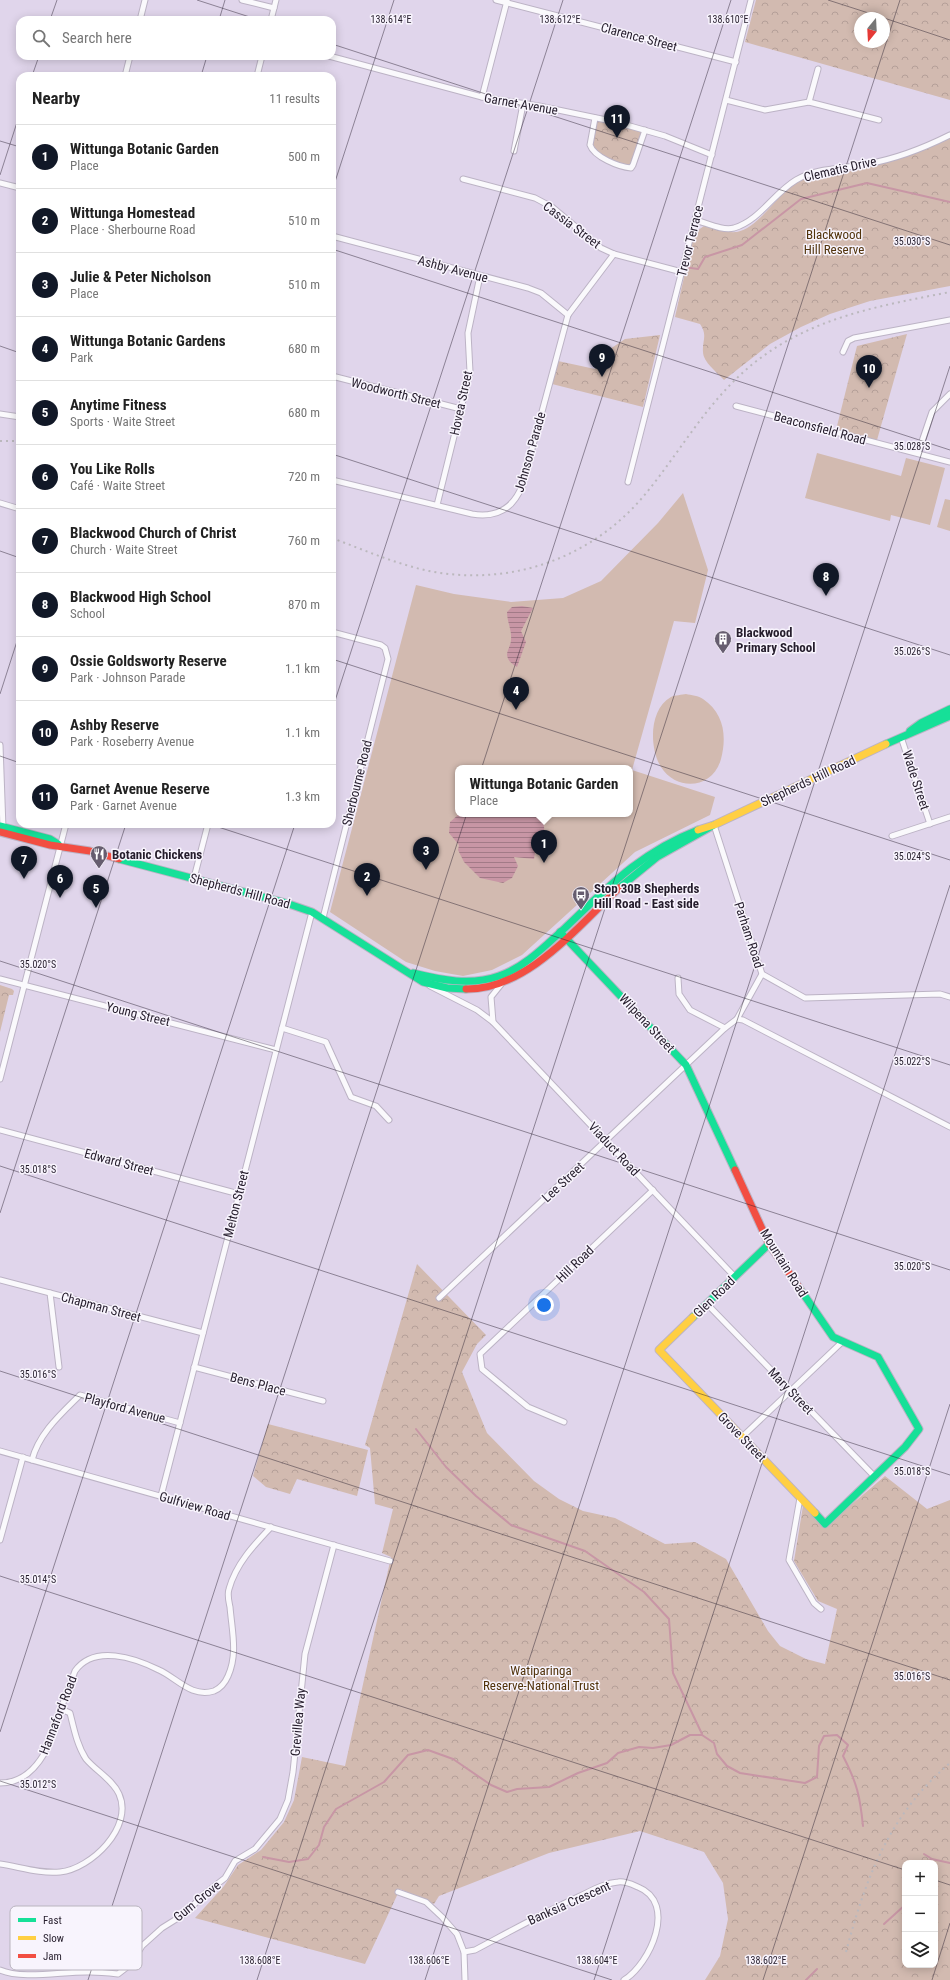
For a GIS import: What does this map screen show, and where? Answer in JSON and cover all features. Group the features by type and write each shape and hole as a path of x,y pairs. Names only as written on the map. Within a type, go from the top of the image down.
{"main road":[{"name":"Shepherds Hill Road","path":"901,737 921,723 950,708"},
{"name":"Shepherds Hill Road","path":"1,829 50,844 60,845 194,878 286,903 312,912 323,918 423,982 443,987 476,988 503,982 531,968 650,861 714,825 901,737 950,716"},
{"name":"Shepherds Hill Road","path":"405,971 449,982 474,982 499,976 524,962 560,932 637,862 686,834 714,825"},
{"name":"Wilpena Street","path":"560,932 686,1065"},
{"name":"Mountain Road","path":"686,1065 769,1244 833,1337 841,1343 869,1352 878,1357 919,1428 905,1447 875,1478"},
{"name":"Glen Road","path":"659,1350 769,1244"},
{"name":"Grove Street","path":"659,1350 825,1524 875,1478"}],"street":[{"path":"141,16 145,0"},
{"path":"242,0 274,8"},
{"path":"272,16 276,0"},
{"name":"Clarence Street","path":"496,0 506,1 736,62"},
{"name":"Trevor Terrace","path":"628,482 751,0"},
{"path":"482,97 506,1"},
{"name":"Garnet Avenue","path":"336,58 482,97 595,118 645,130 712,155"},
{"path":"126,72 129,60"},
{"path":"258,72 261,60"},
{"path":"809,102 818,69"},
{"path":"726,100 765,110 809,102 879,120"},
{"path":"514,151 523,104"},
{"path":"595,118 590,146 592,150 596,154 625,168 631,168 633,165 645,130"},
{"name":"Clematis Drive","path":"695,220 724,228 733,228 754,217 796,180 818,172 868,164 926,147 950,135"},
{"name":"Cassia Street","path":"463,179 535,198 552,207 601,248 614,254 682,272"},
{"path":"0,183 16,187"},
{"name":"Ashby Avenue","path":"336,237 541,293 568,314"},
{"name":"Johnson Parade","path":"336,481 472,514 489,516 505,510 518,496 568,314 614,254"},
{"name":"Hovea Street","path":"437,505 470,372 468,333 480,276"},
{"path":"843,352 848,341 854,338 950,320"},
{"name":"Woodworth Street","path":"336,377 461,409"},
{"path":"918,453 932,412 950,394"},
{"name":"Beaconsfield Road","path":"736,406 950,462"},
{"path":"0,414 16,416"},
{"path":"0,504 16,508"},
{"name":"Sherbourne Road","path":"323,918 388,659 385,648 381,645 336,633"},
{"name":"Wade Street","path":"901,737 930,824"},
{"path":"0,745 1,829"},
{"path":"892,836 950,817"},
{"name":"Parham Road","path":"714,825 762,974 805,998 940,994 950,997"},
{"path":"0,1079 65,828"},
{"path":"194,878 207,828"},
{"name":"Melton Street","path":"161,1496 312,912"},
{"path":"686,1065 725,1028 737,1019 762,974"},
{"path":"678,978 679,994 690,1010 725,1028"},
{"name":"Young Street","path":"0,979 276,1050"},
{"name":"Viaduct Road","path":"423,982 477,1010 493,1022 735,1277"},
{"path":"493,1022 491,997 503,982"},
{"path":"737,1019 744,1020 950,1127"},
{"path":"282,1028 326,1042 351,1097 376,1106 389,1120"},
{"name":"Lee Street","path":"439,1298 686,1065"},
{"name":"Edward Street","path":"0,1130 239,1194"},
{"name":"Hill Road","path":"564,1422 528,1407 482,1369 480,1354 653,1190"},
{"name":"Chapman Street","path":"0,1280 203,1333"},
{"path":"50,1293 59,1367"},
{"name":"Mary Street","path":"707,1304 875,1478"},
{"path":"742,1437 841,1343"},
{"name":"Bens Place","path":"194,1367 323,1401"},
{"name":"Playford Avenue","path":"32,1460 36,1446 57,1417 80,1395 180,1423"},
{"name":"Gulfview Road","path":"0,1451 390,1561"},
{"path":"0,1540 23,1457"},
{"path":"800,1498 789,1560 814,1603 821,1609"},
{"name":"Hannaford Road","path":"0,1783 21,1778 38,1764 75,1671 79,1665 92,1658 110,1655 130,1659 160,1670 183,1686 197,1692 214,1691 224,1684 232,1667 235,1649 228,1591 235,1572 244,1557 271,1527"},
{"name":"Grevillea Way","path":"226,1878 235,1861 255,1849 269,1834 280,1819 288,1800 294,1772 305,1654 334,1545"},
{"path":"0,1864 48,1872 61,1872 86,1862 97,1854 113,1835 118,1825 122,1804 119,1794 86,1759 76,1739 70,1713 61,1709"},
{"name":"Gum Grove","path":"142,1946 162,1928 186,1913 203,1895 226,1878"},
{"name":"Banksia Crescent","path":"464,1952 475,1950 538,1915 606,1884 627,1882 641,1888 653,1898 658,1914 657,1929 651,1948 642,1962 630,1976 624,1980"},
{"path":"398,1892 426,1902 457,1934 464,1952 465,1980"},
{"name":"Gum Grove","path":"0,1970 7,1974 22,1975 90,1972 118,1974 123,1970"}],"green space":[{"path":"756,0 950,0 950,100 745,42"},
{"path":"596,120 643,132 632,163 626,166 598,153 592,145"},
{"name":"Blackwood Hill Reserve","path":"950,137 950,286 870,301 830,314 801,327 770,344 724,380 705,359 703,348 704,332 700,324 675,317 694,233 704,226 729,232 744,230 759,219 793,185 809,177 852,171 884,163 918,152"},
{"path":"907,334 877,440 836,430 857,346"},
{"path":"660,335 643,407 552,384 558,361 595,369 598,357 625,339"},
{"path":"817,453 901,476 906,458 945,468 930,525 891,515 890,521 805,498"},
{"path":"683,493 708,570 695,623 674,621 633,766 633,765 455,765 455,817 633,817 633,770 715,797 710,815 635,852 522,955 492,970 463,976 435,971 406,962 330,912 416,585 454,594 511,602 563,598 601,581 658,523"},
{"path":"945,499 950,500 950,531 937,527"},
{"path":"686,694 701,698 716,711 720,718 724,742 721,759 717,769 703,781 694,784 676,781 668,775 661,767 657,759 653,740 653,729 658,710 671,697"},
{"path":"0,985 14,991 13,995 9,995 0,1032"},
{"name":"Watiparinga Reserve-National Trust","path":"417,1264 486,1335 477,1344 462,1372 487,1433 534,1481 559,1499 583,1511 615,1518 665,1544 695,1542 726,1559 768,1631 780,1646 806,1659 825,1664 837,1609 818,1601 794,1561 803,1506 824,1528 885,1476 927,1509 950,1500 950,1980 705,1980 720,1956 728,1919 723,1883 704,1852 640,1831 549,1853 439,1896 434,1904 400,1889 365,1964 195,1918 224,1886 238,1865 261,1850 284,1822 294,1800 302,1757 345,1766 391,1557 382,1553 393,1509 375,1504 370,1448 365,1445"},
{"path":"268,1424 368,1450 357,1496 297,1479 290,1494 266,1487 253,1476"}],"shaded area":[{"path":"522,606 533,608 521,631 526,642 517,667 510,662 507,655 511,642 511,636 507,612 512,607"},
{"path":"456,817 536,817 542,820 544,831 538,840 534,859 514,857 518,866 512,878 503,883 480,878 464,862 458,850 459,845 449,833 450,822"}],"waterway":[{"path":"684,267 698,269 705,257 742,245 801,199 867,183 950,202"},
{"path":"416,1429 446,1467 476,1496 511,1525 585,1551 644,1592 669,1619 673,1673 702,1734"},
{"path":"263,1857 289,1862 308,1859 319,1845 324,1827 336,1809 384,1782 408,1755 428,1750 453,1759 491,1785 507,1792 517,1789 549,1787 578,1773 607,1763 618,1753 639,1747 653,1748 671,1745 690,1735 702,1735 714,1743 717,1754 727,1766 740,1773 805,1783 817,1777 819,1746 824,1736 837,1735 848,1745 843,1756 852,1774 857,1790 861,1806 863,1826"},
{"path":"924,1854 932,1859"},
{"path":"930,1860 936,1860"},
{"path":"938,1860 950,1863"},
{"path":"884,1924 902,1908"},
{"path":"806,1980 817,1969"}],"railway":[{"path":"336,540 404,565 429,571 460,575 490,575 520,570 549,562 576,550 602,534 626,515 660,476 723,392 754,363 776,347 799,334 823,324 872,308 950,292"},
{"path":"0,441 16,441"},
{"path":"846,1952 862,1898 883,1849 911,1804 929,1783 950,1763"}],"traffic: fast":[{"path":"910,731 921,723 950,709"},
{"path":"886,744 950,716"},
{"path":"619,888 657,857 714,825"},
{"path":"0,826 50,839 58,844"},
{"path":"413,973 445,980 478,981 499,976 508,972 526,962 542,949 596,898 642,860 659,849 698,830"},
{"path":"119,859 286,903 312,912 423,982 447,988 466,989"},
{"path":"560,932 686,1065 735,1170"},
{"path":"693,1317 769,1244"},
{"path":"800,1289 833,1337 878,1357 919,1429 905,1447 825,1524 815,1513"}],"traffic: slow":[{"path":"698,830 714,825 886,744"},
{"path":"693,1317 659,1350 815,1513"}],"traffic: jam":[{"path":"0,832 50,845 90,851 119,859"},
{"path":"466,989 488,987 510,979 530,968 569,937 619,888"},
{"path":"735,1170 769,1244 800,1289"}],"place":[{"name":"Garnet Avenue Reserve","path":"617,138"},
{"name":"Ossie Goldsworty Reserve","path":"602,377"},
{"name":"Ashby Reserve","path":"869,388"},
{"name":"Blackwood High School","path":"826,596"},
{"name":"Blackwood Primary School","path":"723,654"},
{"name":"Wittunga Botanic Gardens","path":"516,710"},
{"name":"Wittunga Botanic Garden","path":"544,863"},
{"name":"Botanic Chickens","path":"99,869"},
{"name":"Julie & Peter Nicholson","path":"426,870"},
{"name":"Blackwood Church of Christ","path":"24,879"},
{"name":"Wittunga Homestead","path":"367,896"},
{"name":"You Like Rolls","path":"60,898"},
{"name":"Anytime Fitness","path":"96,908"},
{"name":"Stop 30B Shepherds Hill Road - East side","path":"581,910"}]}
